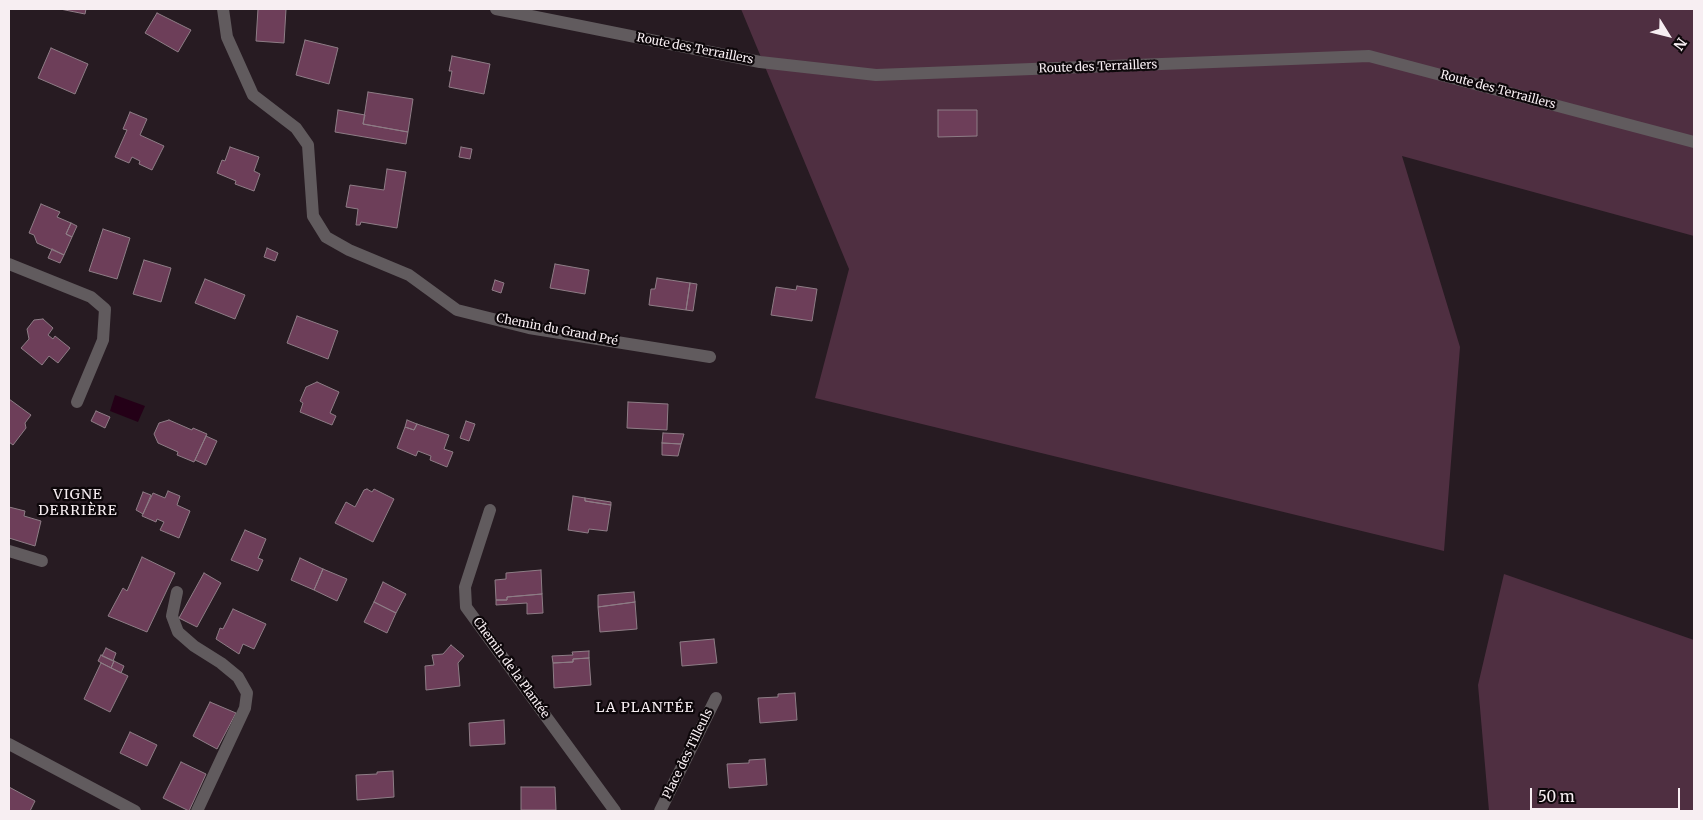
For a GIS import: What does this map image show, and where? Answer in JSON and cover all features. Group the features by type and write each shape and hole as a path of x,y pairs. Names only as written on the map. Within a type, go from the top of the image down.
{"street":[{"name":"Chemin du Grand Pré","path":"223,9 227,37 253,95 296,128 308,145 313,216 326,237 348,250 409,275 458,310 529,328 710,357"},
{"name":"Route des Terraillers","path":"496,9 760,62 876,75 1369,56 1694,142"},
{"path":"9,264 91,297 104,309 103,340 76,402"},
{"name":"Chemin de la Plantée","path":"490,510 465,587 466,607 615,811"},
{"path":"9,551 42,561"},
{"path":"177,592 172,616 178,632 194,646 221,663 238,677 247,693 245,708 197,811"},
{"name":"Place des Tilleuls","path":"660,811 716,698"},
{"path":"9,744 136,811"}],"shaded area":[{"path":"741,9 1694,9 1694,236 1402,156 1460,347 1444,551 815,398 849,269"},
{"path":"115,395 145,406 138,422 110,411"},
{"path":"1504,574 1694,640 1694,811 1489,811 1478,685"}],"building":[{"path":"60,9 86,9 85,14"},
{"path":"258,9 286,9 284,43 256,41"},
{"path":"157,13 191,30 178,52 145,33"},
{"path":"305,40 338,48 329,84 296,75"},
{"path":"51,48 88,64 75,94 38,78"},
{"path":"452,56 490,64 484,94 449,87 452,71 449,71"},
{"path":"368,92 413,99 408,132 363,124"},
{"path":"338,110 365,115 363,124 408,132 406,144 335,132"},
{"path":"938,110 977,110 977,136 938,137"},
{"path":"130,112 147,119 140,135 164,146 152,170 139,164 140,161 132,157 129,163 115,157 127,130 123,129"},
{"path":"230,147 259,157 254,171 260,174 254,191 235,184 236,181 217,173 222,160 225,161"},
{"path":"461,147 472,149 470,159 459,157"},
{"path":"387,169 406,172 397,228 361,222 360,225 356,225 358,209 346,207 350,185 384,190"},
{"path":"41,204 60,212 57,217 71,223 66,234 72,237 64,255 37,243 34,235 29,233"},
{"path":"71,223 77,226 72,237 66,234"},
{"path":"103,229 130,238 117,279 89,271"},
{"path":"267,248 278,253 275,261 264,257"},
{"path":"52,249 64,255 60,263 48,258"},
{"path":"144,260 171,268 161,302 133,294"},
{"path":"555,264 589,270 585,294 550,288"},
{"path":"657,278 690,283 686,310 649,305 651,289 655,289"},
{"path":"205,279 245,295 235,319 195,303"},
{"path":"495,280 504,283 501,293 492,290"},
{"path":"690,283 697,284 693,311 686,310"},
{"path":"797,286 817,289 812,321 771,315 776,287 796,290"},
{"path":"297,316 338,331 328,359 287,343"},
{"path":"43,319 53,328 48,335 53,339 55,336 70,348 58,363 49,356 42,365 21,348 29,339 27,329 34,320"},
{"path":"317,382 339,392 330,413 336,416 332,425 300,412 303,403 300,401 306,387"},
{"path":"9,399 31,415 25,423 26,428 13,445 9,442"},
{"path":"628,402 668,404 667,430 627,428"},
{"path":"96,411 110,417 105,428 91,421"},
{"path":"169,420 207,434 194,462 177,455 178,452 158,443 154,434 159,423"},
{"path":"407,420 417,424 414,430 405,427"},
{"path":"466,421 475,424 469,441 460,438"},
{"path":"417,424 449,435 444,449 453,452 447,467 430,460 431,456 418,451 416,456 397,448 405,427 414,430"},
{"path":"663,433 684,434 681,444 662,443"},
{"path":"206,436 217,441 206,465 195,460"},
{"path":"662,443 681,444 678,456 662,455"},
{"path":"367,489 372,492 374,489 394,499 373,542 335,523 346,502 355,507 364,490"},
{"path":"168,491 180,496 177,505 190,511 179,538 160,530 164,522 157,519 156,522 142,516 153,493 165,498"},
{"path":"143,492 151,495 143,514 136,510"},
{"path":"573,496 585,498 585,501 611,505 607,531 589,529 588,533 568,530"},
{"path":"585,498 611,502 611,505 585,501"},
{"path":"9,507 25,511 24,516 41,521 35,546 9,538"},
{"path":"245,530 266,539 258,558 263,560 258,571 231,560"},
{"path":"142,557 175,573 147,632 108,616 123,588 127,591"},
{"path":"300,558 323,569 314,590 291,580"},
{"path":"323,569 347,579 337,601 314,590"},
{"path":"541,570 542,594 507,597 507,600 496,600 495,580 506,579 506,573"},
{"path":"204,573 221,583 197,627 179,618"},
{"path":"383,582 406,594 396,613 374,602"},
{"path":"634,592 635,602 598,607 598,595"},
{"path":"542,594 543,613 527,614 527,603 496,605 496,600 507,600 507,597"},
{"path":"374,602 396,613 387,633 364,622"},
{"path":"635,602 637,629 600,632 598,607"},
{"path":"233,609 266,624 254,649 243,644 239,654 216,639 220,628 223,629"},
{"path":"714,639 717,663 682,666 680,642"},
{"path":"451,645 464,656 458,663 460,686 426,690 425,666 434,665 432,655 443,654"},
{"path":"106,648 116,653 113,661 102,656"},
{"path":"589,651 589,658 573,659 573,662 553,663 552,656 573,655 572,652"},
{"path":"101,655 114,661 111,668 98,661"},
{"path":"589,658 591,685 554,688 553,663 573,662 573,659"},
{"path":"114,661 124,666 121,673 111,668"},
{"path":"101,663 128,676 110,712 84,699"},
{"path":"795,693 797,720 760,723 758,698 778,697 778,694"},
{"path":"210,702 236,713 217,749 193,736"},
{"path":"504,720 505,744 470,746 469,723"},
{"path":"130,732 157,745 147,766 120,753"},
{"path":"765,759 767,785 729,788 727,764 749,763 749,760"},
{"path":"181,762 206,774 189,811 163,798"},
{"path":"393,771 394,797 357,800 356,775"},
{"path":"9,787 35,801 30,811 9,811"},
{"path":"521,787 555,787 556,810 521,810"}],"district":[{"name":"VIGNE DERRIÈRE","path":"78,504"},
{"name":"LA PLANTÉE","path":"645,708"}]}
